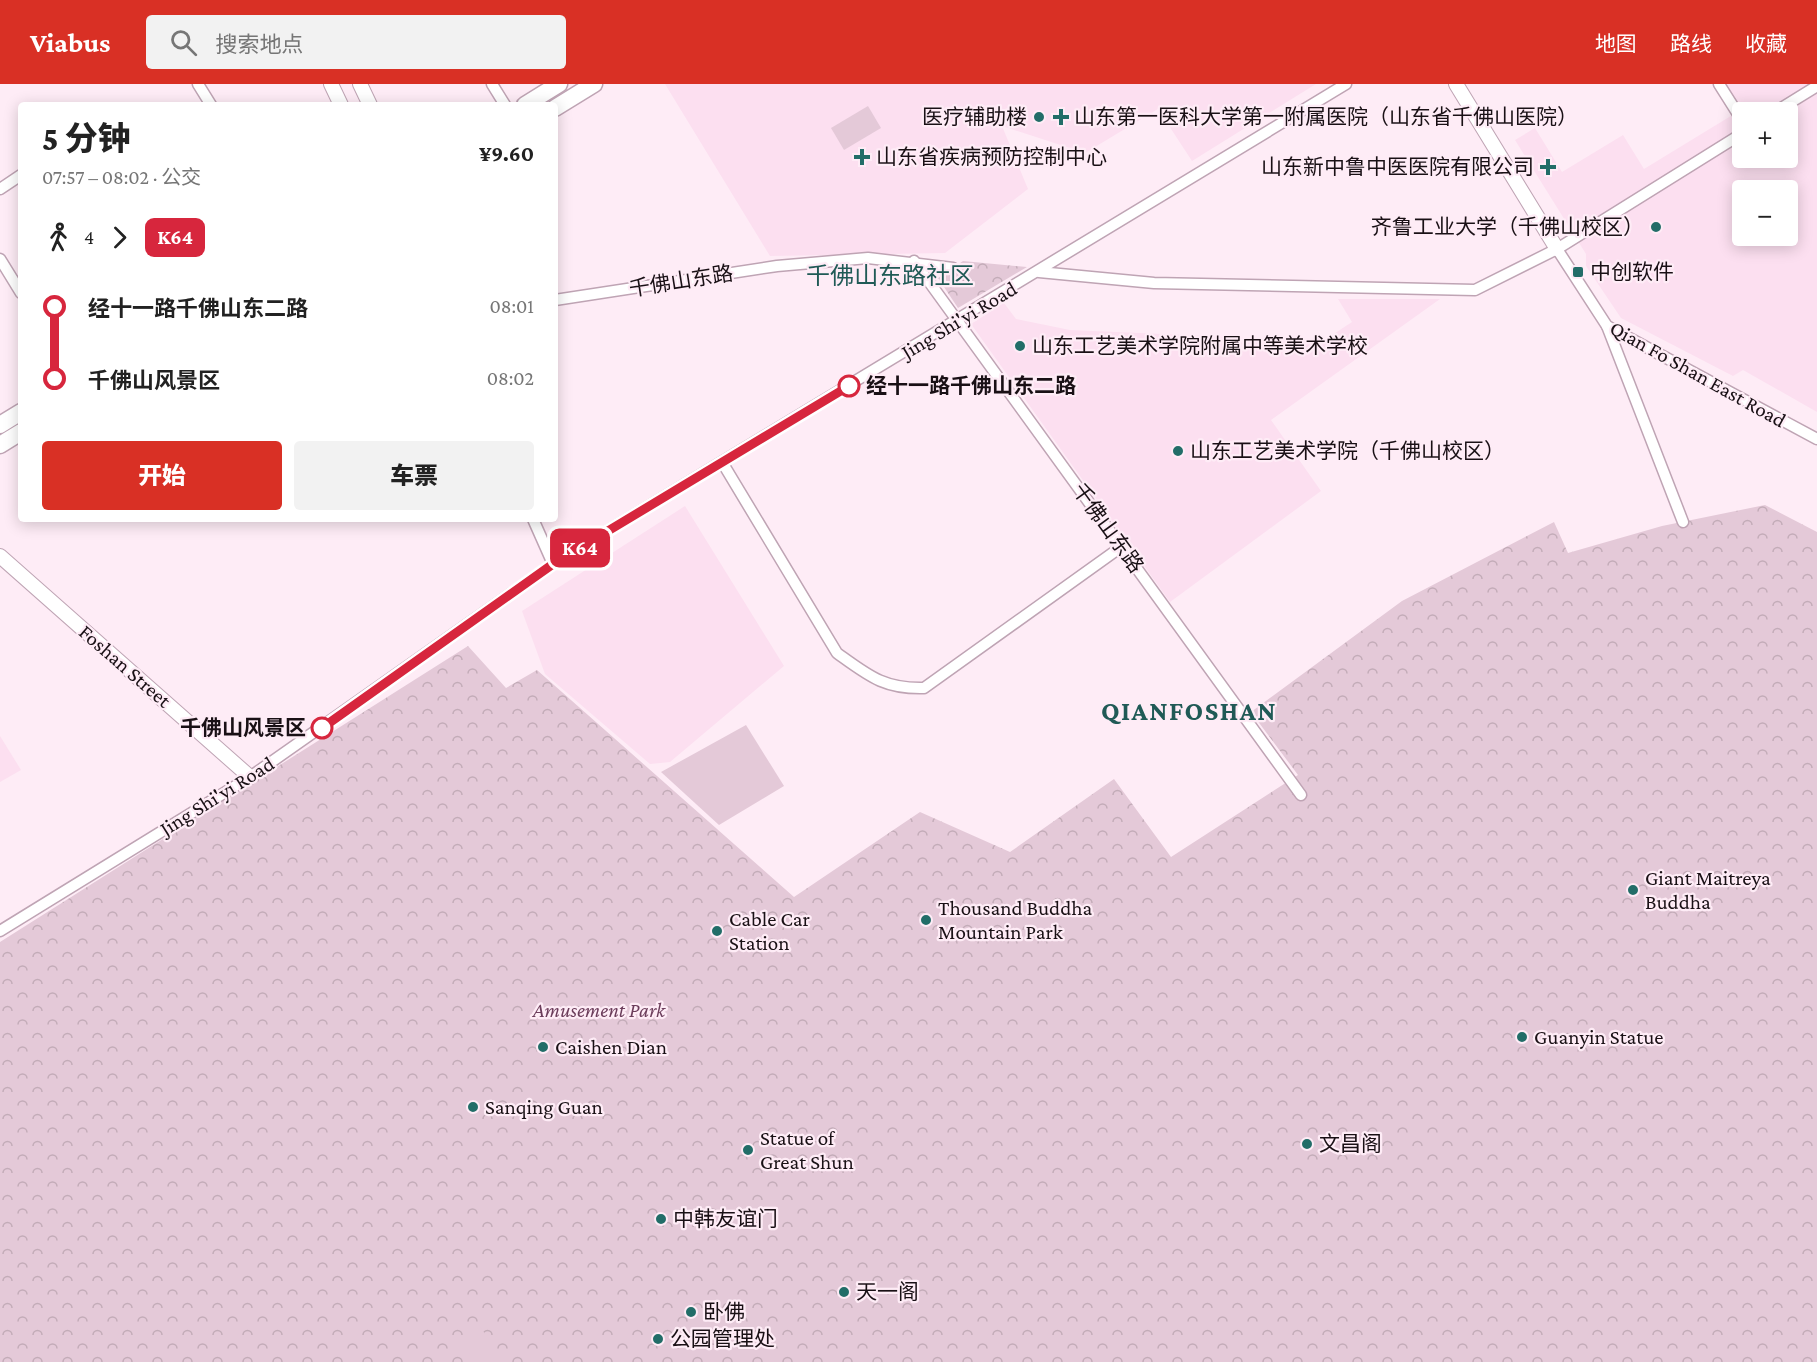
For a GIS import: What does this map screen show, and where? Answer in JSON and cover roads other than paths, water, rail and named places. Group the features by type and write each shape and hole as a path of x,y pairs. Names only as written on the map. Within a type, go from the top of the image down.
{"highway":[{"path":"530,102 559,84"},
{"path":"558,106 594,84"},
{"path":"0,425 18,414"},
{"path":"0,445 18,434"}],"main road":[{"path":"331,84 340,102"},
{"path":"360,84 369,102"},
{"name":"Qian Fo Shan East Road","path":"1456,84 1557,249"},
{"name":"Foshan Street","path":"0,556 250,777"}],"street":[{"path":"198,84 209,102"},
{"path":"492,84 503,102"},
{"name":"Jing Shi'yi Road","path":"0,931 250,777 553,564 1039,272 1346,84"},
{"path":"1719,84 1732,105"},
{"path":"1791,102 1817,86"},
{"path":"1039,272 1154,283 1475,290 1557,249 1732,140"},
{"path":"0,189 18,178"},
{"name":"Qian Fo Shan East Road","path":"1557,249 1607,326 1817,439"},
{"name":"千佛山东路","path":"558,300 777,266 868,258 914,261 953,268"},
{"path":"0,259 18,288"},
{"name":"千佛山东路","path":"914,261 1301,795"},
{"path":"1607,326 1683,522"},
{"path":"722,462 837,653 866,674 899,688 924,688 1121,547"},
{"path":"534,522 553,564"}],"place":[{"name":"医疗辅助楼","path":"1039,117"},
{"name":"山东第一医科大学第一附属医院（山东省千佛山医院）","path":"1061,117"},
{"name":"山东省疾病预防控制中心","path":"862,157"},
{"name":"山东新中鲁中医医院有限公司","path":"1548,167"},
{"name":"齐鲁工业大学（千佛山校区）","path":"1656,227"},
{"name":"中创软件","path":"1578,272"},
{"name":"山东工艺美术学院附属中等美术学校","path":"1020,346"},
{"name":"经十一路千佛山东二路","path":"849,386"},
{"name":"山东工艺美术学院（千佛山校区）","path":"1178,451"},
{"name":"千佛山风景区","path":"322,728"},
{"name":"Giant Maitreya Buddha","path":"1633,890"},
{"name":"Thousand Buddha Mountain Park","path":"926,920"},
{"name":"Cable Car Station","path":"717,931"},
{"name":"Guanyin Statue","path":"1522,1037"},
{"name":"Caishen Dian","path":"543,1047"},
{"name":"Sanqing Guan","path":"473,1107"},
{"name":"文昌阁","path":"1307,1144"},
{"name":"Statue of Great Shun","path":"748,1150"},
{"name":"中韩友谊门","path":"661,1219"},
{"name":"天一阁","path":"844,1292"},
{"name":"卧佛","path":"691,1312"},
{"name":"公园管理处","path":"658,1339"}],"district":[{"name":"千佛山东路社区","path":"890,276"},
{"name":"QIANFOSHAN","path":"1189,711"}],"park label":[{"name":"Amusement Park","path":"599,1010"}]}
